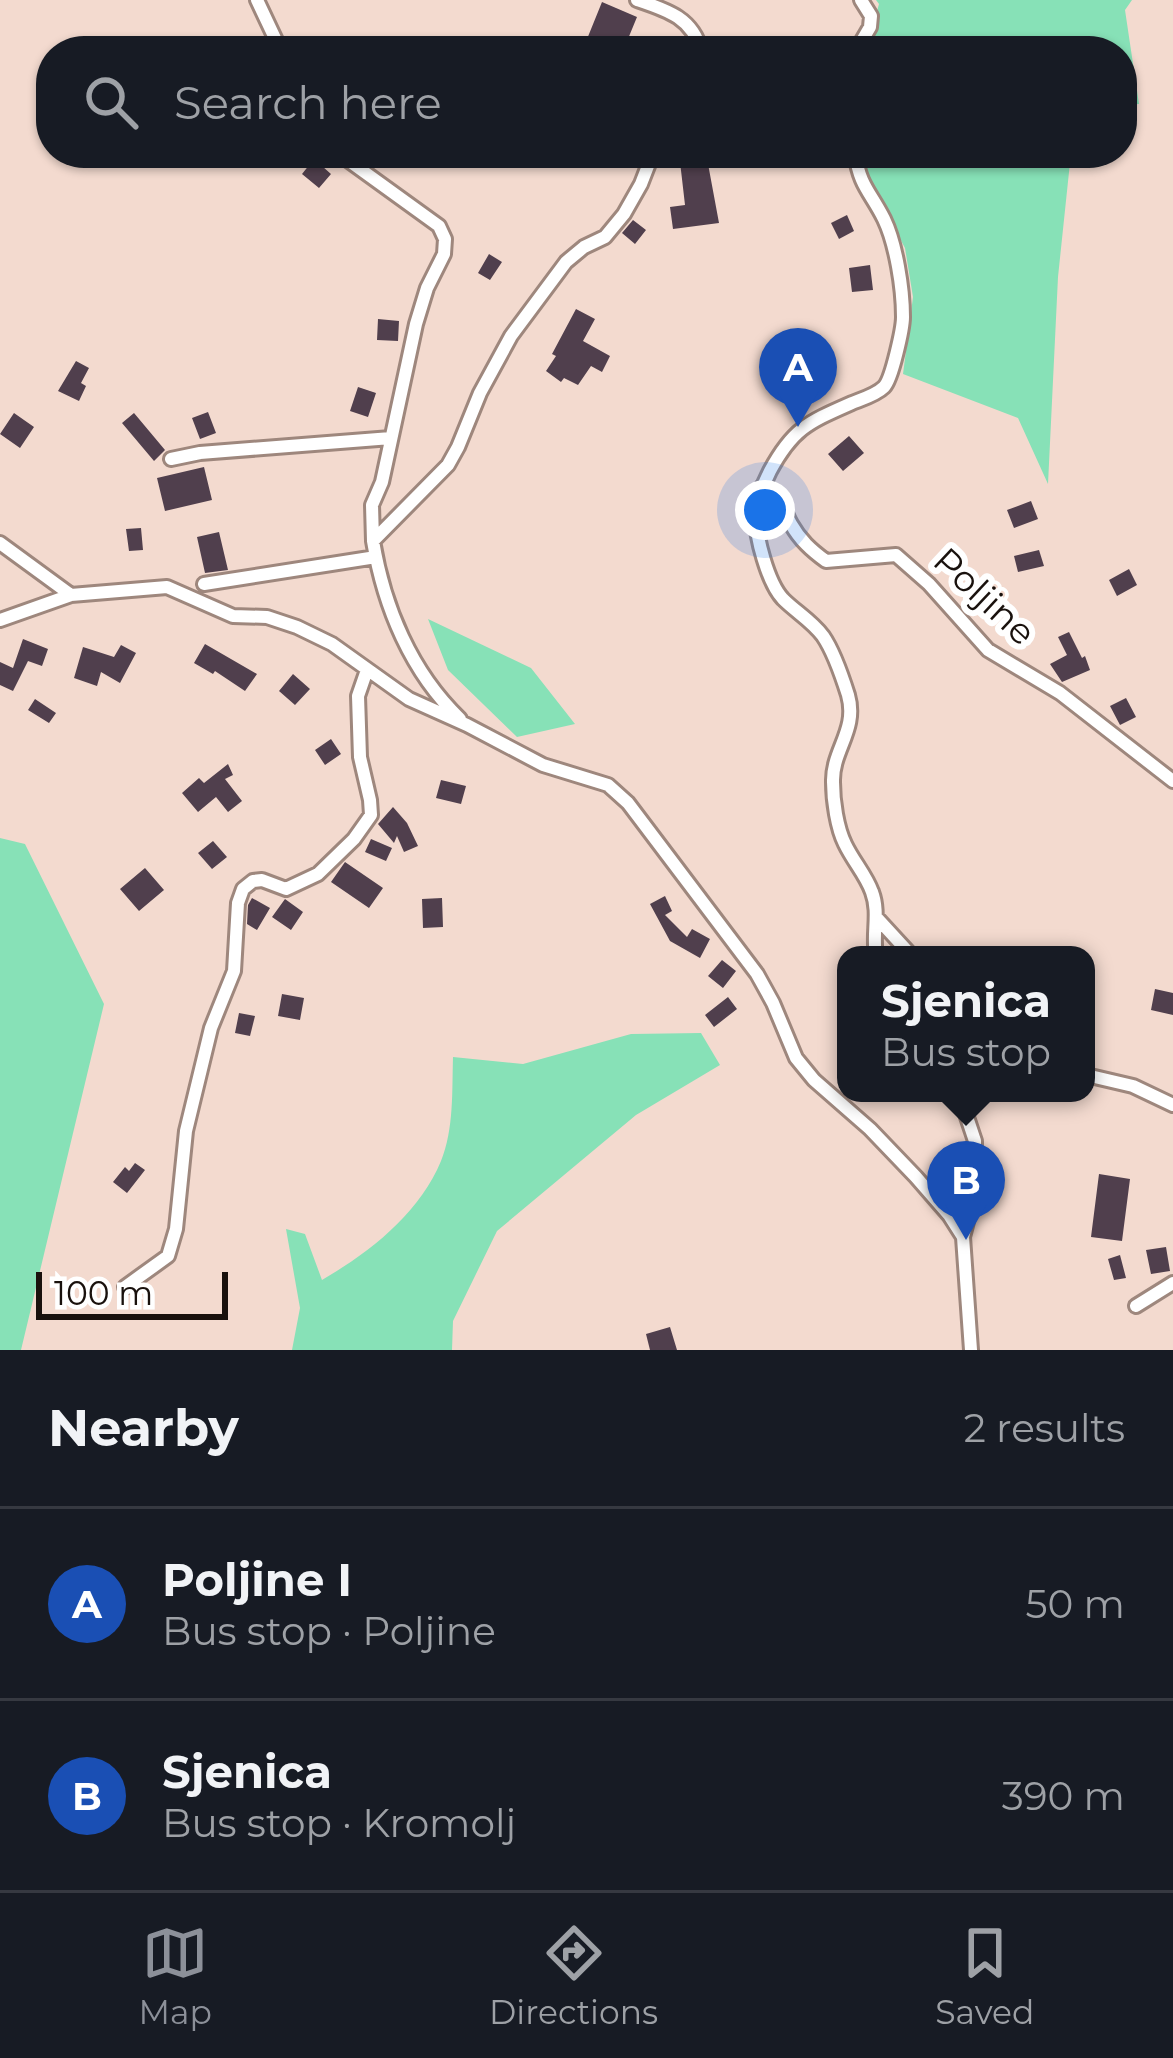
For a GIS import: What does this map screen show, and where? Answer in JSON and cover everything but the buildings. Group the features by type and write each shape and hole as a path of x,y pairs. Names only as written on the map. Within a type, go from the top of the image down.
{"street":[{"path":"257,0 274,36"},
{"path":"637,0 673,12 697,36"},
{"path":"860,0 872,16 864,36"},
{"path":"357,168 439,226 445,239 444,254 416,324 382,482 372,505 373,542 381,586 400,633 445,704 467,725"},
{"path":"373,542 448,465 511,336 566,262 605,237 624,214 647,168"},
{"path":"858,168 886,222 900,280 903,322 890,375 885,386 869,396 810,422 782,449 755,509 774,587 827,641 849,697 852,718 832,776 834,797 843,840 873,894 874,946"},
{"path":"171,459 391,438"},
{"name":"Poljine","path":"763,485 782,500 790,522 809,548 826,561 896,555 988,650 1060,693 1173,781"},
{"path":"0,543 71,595"},
{"path":"204,584 376,557"},
{"path":"0,620 71,595 167,587 233,616 267,616 297,627 332,644 409,699 543,765 608,785 628,803 757,974 796,1058 837,1100"},
{"path":"125,1287 168,1256 176,1229 186,1131 211,1028 234,970 243,889 262,880 286,889 318,874 371,815 360,757 358,696 368,670"},
{"path":"877,917 903,946"},
{"path":"1095,1078 1133,1086 1173,1105"},
{"path":"839,1102 916,1177 963,1237"},
{"path":"962,1102 975,1141 975,1191 963,1237 971,1350"},
{"path":"1136,1306 1173,1283"}],"green space":[{"path":"876,0 1132,0 1125,10 1129,36 870,36 879,4"},
{"path":"864,168 1069,168 1058,277 1048,484 1018,418 903,374 913,297 905,248"},
{"path":"428,619 531,668 575,724 517,737 448,670"},
{"path":"0,838 25,844 104,1004 21,1350 0,1350"},
{"path":"701,1033 720,1065 636,1115 497,1231 453,1321 452,1350 292,1350 300,1308 286,1229 305,1234 322,1280 375,1244 406,1215 432,1180 445,1149 453,1057 523,1064 631,1034"}],"place":[{"name":"Poljine I","path":"798,427"},
{"name":"Sjenica","path":"966,1240"}]}
